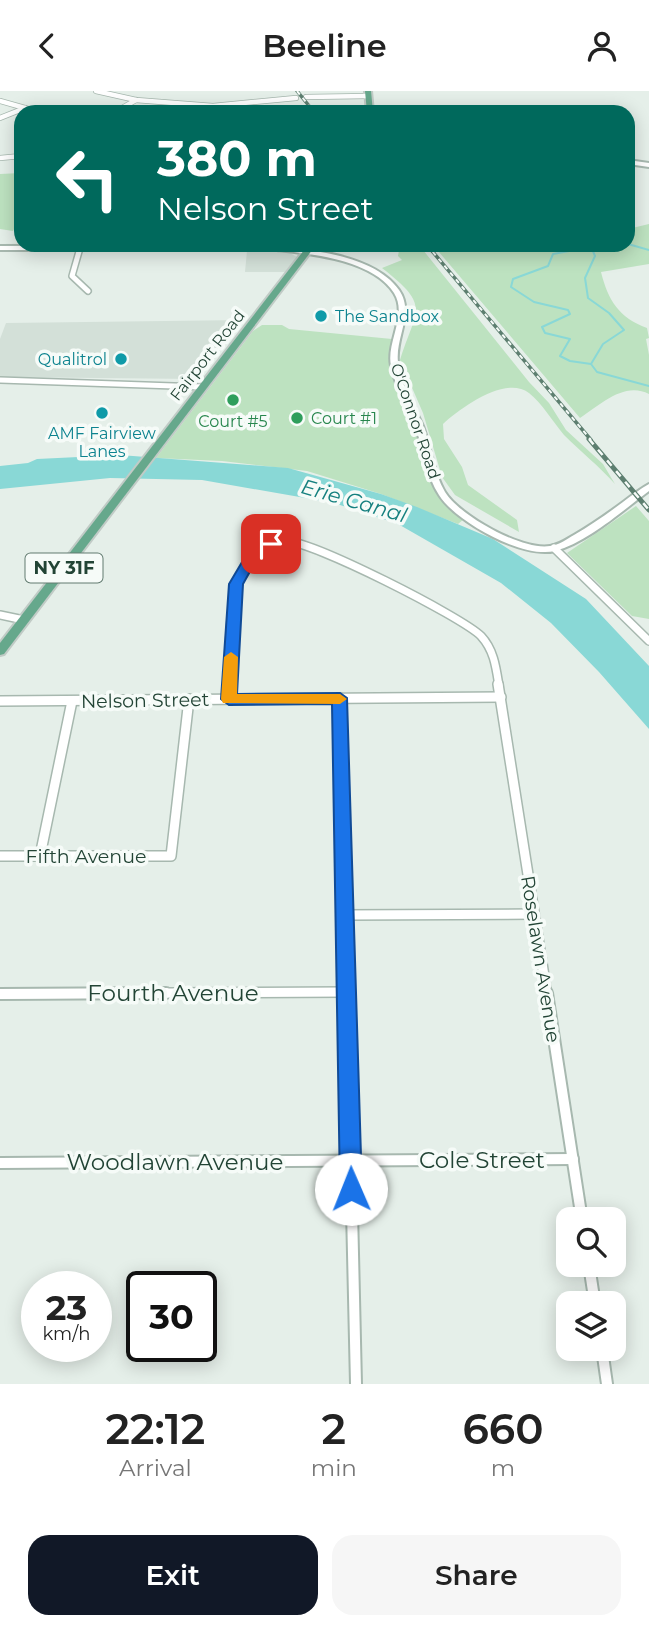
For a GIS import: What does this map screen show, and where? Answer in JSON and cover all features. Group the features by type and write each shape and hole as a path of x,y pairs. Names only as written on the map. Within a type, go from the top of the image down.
{"main road":[{"name":"Fairport Road","path":"128,485 307,252"},
{"name":"NY 31F","path":"0,651 128,485"}],"street":[{"path":"96,91 136,100 200,105"},
{"path":"306,97 368,94"},
{"path":"223,105 296,98"},
{"path":"127,105 136,100"},
{"path":"79,252 72,276 88,291"},
{"name":"O'Connor Road","path":"322,252 374,272 386,279 400,296 403,315 394,350 395,366 445,498 468,517 522,544 538,549 554,548"},
{"path":"0,380 203,387"},
{"path":"649,487 554,548 649,641"},
{"name":"Roselawn Avenue","path":"229,699 236,584 249,559 257,551 271,544 286,541 318,548 474,629 483,637 494,657 501,697 580,1207"},
{"path":"0,615 24,620"},
{"name":"Nelson Street","path":"0,701 501,697"},
{"path":"340,698 356,1384"},
{"name":"Fifth Avenue","path":"0,856 172,856 189,699"},
{"path":"40,856 72,701"},
{"path":"345,915 534,914"},
{"name":"Fourth Avenue","path":"0,994 346,992"},
{"name":"Cole Street","path":"350,1161 573,1159"},
{"name":"Woodlawn Avenue","path":"0,1163 350,1161"},
{"path":"604,1361 607,1384"}],"shaded area":[{"path":"247,252 288,252 297,257 285,272 245,272"},
{"path":"245,320 196,379 0,377 0,339 6,323"}],"green space":[{"path":"14,173 13,231 0,229 0,174"},
{"path":"649,224 649,264 601,272 616,307 629,319 647,328 649,394 630,390 621,392 580,418 439,252 635,252 635,227"},
{"path":"399,252 425,252 549,403 566,430 603,464 615,484 564,435 534,397 519,389 508,388 472,402 451,417 443,424 444,439 462,467 468,485 517,520 519,532 455,495 442,477 423,413 400,360 416,309 408,292 382,268 402,260 398,256"},
{"path":"262,325 282,325 289,329 392,339 389,355 392,372 417,432 432,485 440,499 464,519 458,524 381,494 307,471 222,461 156,458 253,331"},
{"path":"636,506 649,521 649,619 632,616 567,553"}],"water":[{"name":"Erie Canal","path":"120,455 288,468 381,494 493,539 586,599 649,666 649,729 551,623 501,583 398,524 334,503 202,480 110,478 0,489 0,466 28,463 37,459"}],"waterway":[{"path":"635,246 649,250"},
{"path":"564,252 553,254 548,266 513,279 511,287 534,302 568,310 570,314 542,327 545,333 570,339 560,356 570,361 591,364"},
{"path":"591,364 603,344 624,330 609,313 588,298 585,278 595,256 593,252"},
{"path":"591,364 597,372 649,386"}],"railway":[{"path":"297,91 308,105"},
{"path":"433,252 591,440"},
{"path":"589,439 649,510"}],"slow traffic":[{"path":"231,657 229,699 340,699"}],"place":[{"name":"The Sandbox","path":"321,316"},
{"name":"Qualitrol","path":"121,359"},
{"name":"Court #5","path":"233,400"},
{"name":"AMF Fairview Lanes","path":"102,413"},
{"name":"Court #1","path":"297,418"}],"route":[{"path":"271,544 253,555 236,584 229,699 340,698 351,1189"}]}
